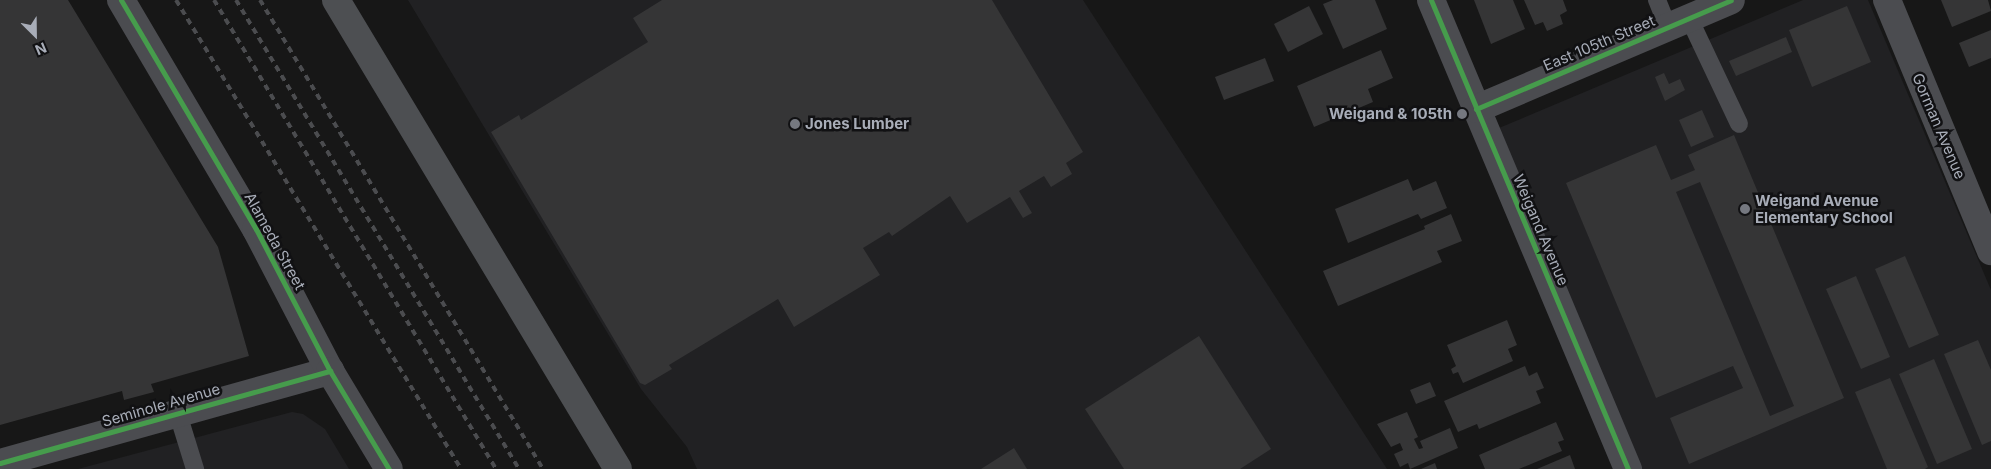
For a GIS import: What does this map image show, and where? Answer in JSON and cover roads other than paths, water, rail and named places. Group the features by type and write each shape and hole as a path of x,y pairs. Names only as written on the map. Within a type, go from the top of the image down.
{"main road":[{"path":"336,0 618,469"}],"street":[{"name":"Alameda Street","path":"121,0 256,229 330,371 389,469"},
{"name":"Weigand Avenue","path":"1431,0 1628,469"},
{"name":"East 105th Street","path":"1476,109 1731,0"},
{"name":"Gorman Avenue","path":"1887,0 1991,251"},
{"name":"Seminole Avenue","path":"0,463 330,371"}],"lane":[{"path":"1657,0 1679,22 1739,124"},
{"path":"178,414 195,469"}],"railway":[{"path":"176,0 461,469"},
{"path":"214,0 496,469"},
{"path":"236,0 519,469"},
{"path":"260,0 543,469"}],"place":[{"name":"Weigand & 105th","path":"1462,114"},
{"name":"Jones Lumber","path":"795,124"},
{"name":"Weigand Avenue Elementary School","path":"1745,209"}]}
